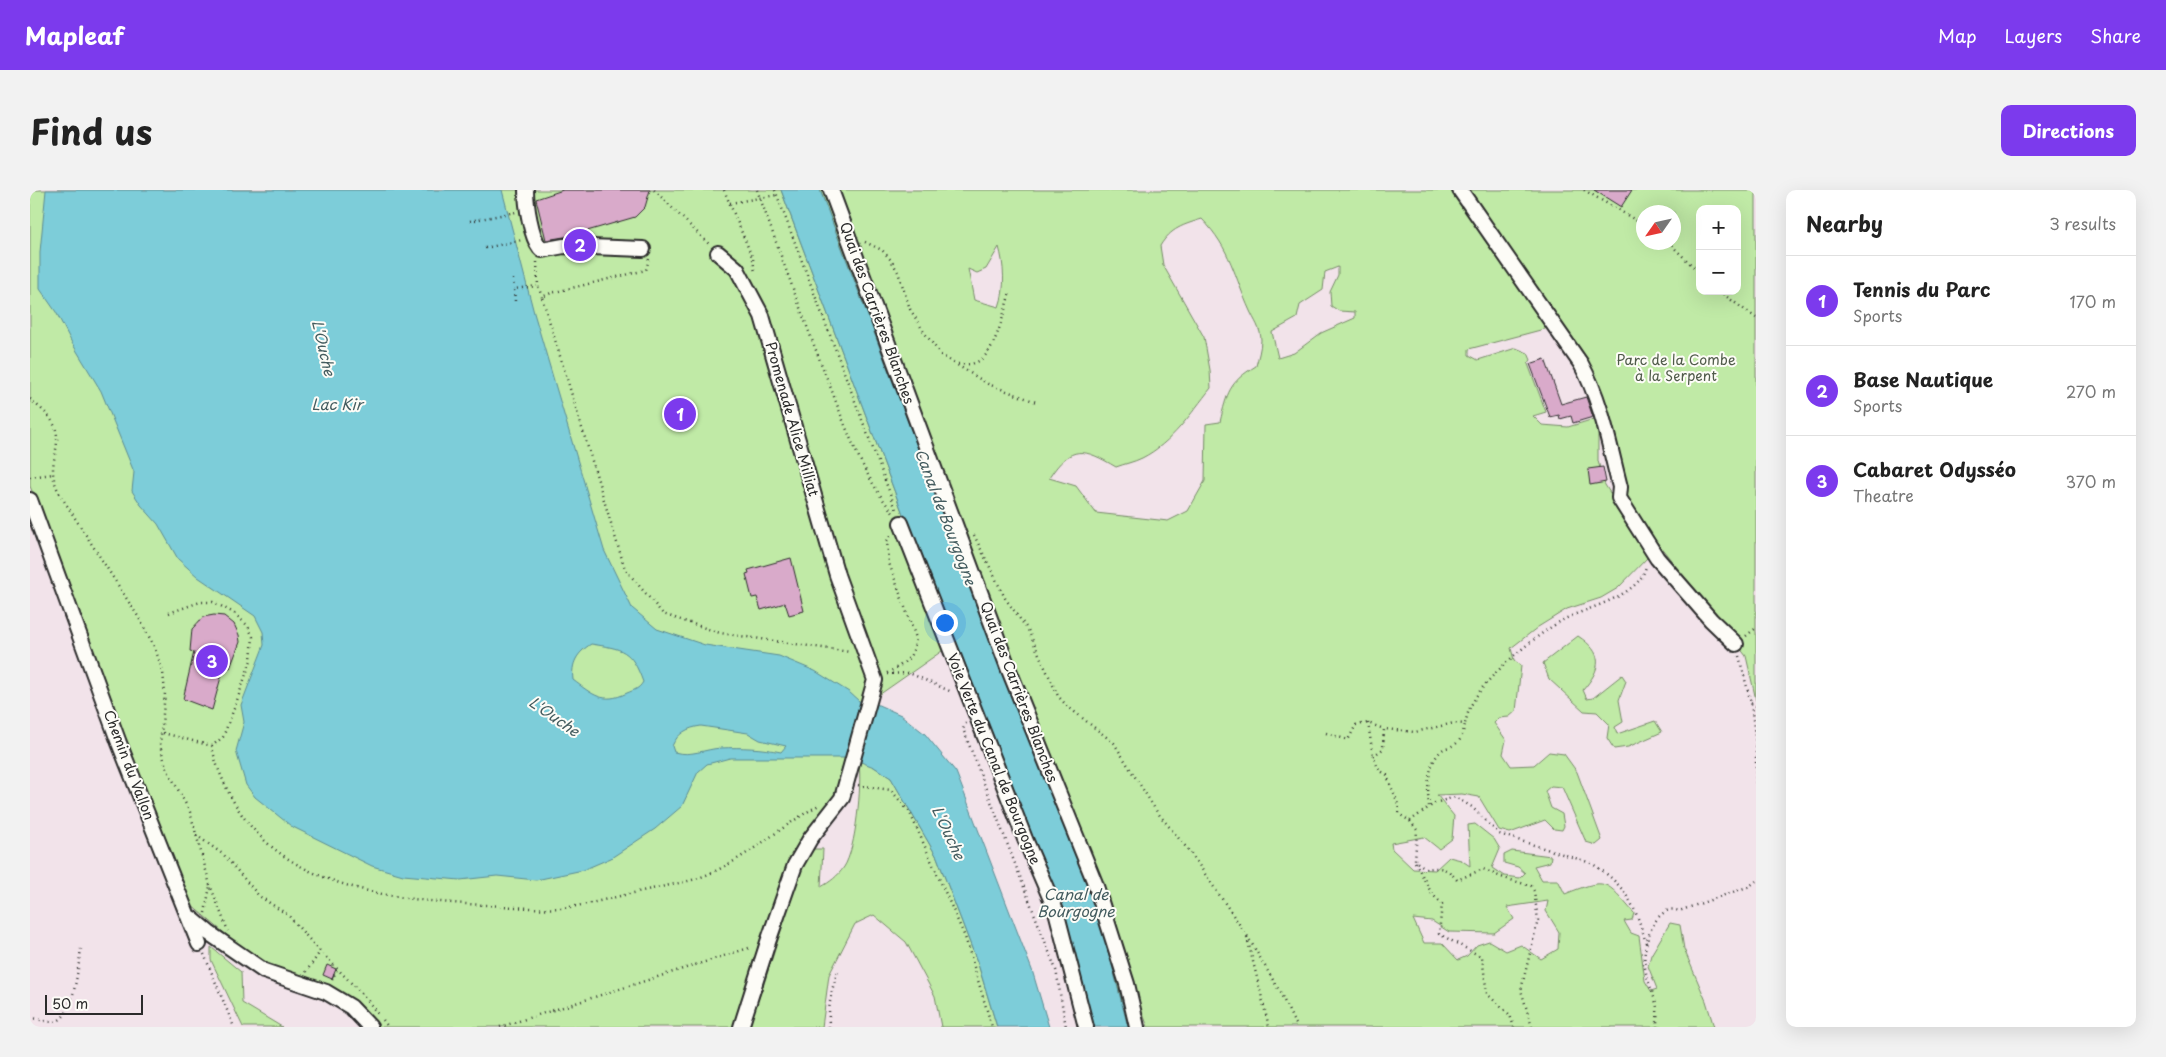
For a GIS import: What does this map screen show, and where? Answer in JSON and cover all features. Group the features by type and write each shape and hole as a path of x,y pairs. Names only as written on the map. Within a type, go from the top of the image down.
{"street":[{"path":"526,190 526,200 533,232 542,250 564,246 646,253"},
{"name":"Quai des Carrières Blanches","path":"831,190 1006,661 1095,883 1127,984 1137,1027"},
{"path":"1460,190 1581,364 1592,385 1604,422 1620,487 1620,498 1656,558 1711,620 1736,644"},
{"name":"Promenade Alice Milliat","path":"718,253 737,269 762,316 837,576 877,683"},
{"name":"Chemin du Vallon","path":"30,500 119,742 199,944"},
{"name":"Voie Verte du Canal de Bourgogne","path":"901,523 1025,839 1056,911 1086,1027"},
{"path":"741,1027 795,865 810,839 842,798 877,683"},
{"path":"189,916 202,928 264,971 326,992 350,1007 370,1027"}],"path":[{"path":"654,190 718,253"},
{"path":"724,190 753,259 756,278"},
{"path":"757,190 810,336 857,454 880,497 901,523"},
{"path":"775,190 901,523"},
{"path":"1584,190 1636,220"},
{"path":"730,203 777,195"},
{"path":"470,221 511,213"},
{"path":"851,240 869,243 882,250 891,260 898,272 910,309 941,355 988,384 1036,402"},
{"path":"485,248 518,241"},
{"path":"540,248 537,263 538,286 625,569 663,614 720,633 867,655"},
{"path":"1676,250 1696,269"},
{"path":"542,297 551,293 646,270 646,253"},
{"path":"512,279 515,301"},
{"path":"514,289 538,286"},
{"path":"957,364 975,363 984,358 992,346 1010,292"},
{"path":"1724,295 1756,318"},
{"path":"30,399 50,418 56,430 58,444 54,474 59,493 139,618 155,648 163,672 165,693 160,745 166,767 190,812 210,885 236,951"},
{"path":"30,477 54,474"},
{"path":"877,683 905,663 914,651 916,638 889,563 886,541 901,523"},
{"path":"973,533 1005,598 1028,630 1058,696 1067,706 1114,744 1157,812 1190,852 1246,934 1298,1027"},
{"path":"1430,807 1428,792 1433,762 1445,748 1454,746 1462,738 1472,703 1497,670 1562,621 1584,610 1601,606 1622,594 1644,574 1646,564 1656,558"},
{"path":"169,612 200,602 213,602 234,613 248,626 253,637 251,660 235,706 223,737 212,746"},
{"path":"1736,644 1751,703 1756,746 1756,784"},
{"path":"877,683 909,673 959,695 973,706 963,729 1056,970 1066,1027"},
{"path":"1751,703 1756,706"},
{"path":"1326,733 1348,740 1356,725 1368,723 1384,729 1416,732 1454,724 1465,724"},
{"path":"1368,723 1373,756 1379,770 1387,775 1390,790 1397,797 1399,814 1410,821 1417,830 1415,861 1432,894 1442,904 1439,934 1482,957 1487,994 1510,1016 1514,1027"},
{"path":"1373,756 1383,749 1384,729"},
{"path":"162,733 212,746"},
{"path":"212,746 216,762 237,807 249,826 265,842 283,855 326,879 406,900 545,908 570,907 693,879 732,862 801,815 822,804"},
{"path":"849,776 870,788 891,790 910,813 965,938 992,1027"},
{"path":"1410,821 1435,803 1455,797 1472,807 1499,834 1578,858 1598,867 1622,887 1636,913 1646,943"},
{"path":"195,834 224,856 259,896 288,915 320,952 366,998 388,1027"},
{"path":"1415,861 1427,869 1437,867 1448,869 1457,880 1483,869 1501,877 1531,886 1534,891 1538,920 1521,990 1532,1027"},
{"path":"1658,1027 1657,1004 1652,995 1643,961 1646,943 1659,917 1673,908 1679,911 1750,886 1756,882"},
{"path":"1246,934 1269,1027"},
{"path":"500,1027 768,942"},
{"path":"199,944 234,1027"},
{"path":"30,1018 53,1022 60,1019 64,1014 72,997 81,949"},
{"path":"298,983 320,952"},
{"path":"829,1027 828,1012 832,989 838,971"}],"green space":[{"path":"30,190 781,190 952,644 876,697 874,703 874,767 891,778 937,857 978,964 997,1027 941,1027 935,996 906,942 874,915 855,924 829,975 822,1027 747,1027 762,990 802,865 813,849 823,849 821,887 839,873 848,858 857,816 860,786 859,763 800,845 736,1027 379,1027 358,1005 329,986 264,964 254,958 185,900 30,486"},
{"name":"Parc de la Combe à la Serpent","path":"820,190 1756,190 1756,700 1746,656 1631,509 1620,487 1600,394 1492,229 1483,238 1529,298 1548,328 1469,349 1469,355 1478,360 1516,348 1528,353 1531,360 1528,364 1546,412 1533,416 1542,425 1568,427 1594,419 1598,426 1598,461 1605,485 1650,555 1618,588 1601,598 1567,609 1538,627 1511,648 1514,660 1521,666 1516,711 1509,717 1499,718 1494,723 1506,740 1503,754 1511,766 1534,765 1549,752 1564,754 1577,772 1602,840 1596,845 1586,842 1562,787 1551,786 1545,791 1551,808 1562,814 1564,826 1562,830 1554,829 1545,820 1510,833 1499,830 1479,797 1462,794 1437,795 1454,816 1452,839 1439,849 1424,837 1391,843 1392,849 1413,869 1435,870 1449,857 1461,860 1470,866 1468,825 1475,824 1494,839 1500,849 1492,868 1504,876 1520,878 1525,873 1518,867 1504,863 1504,855 1512,851 1551,856 1550,862 1534,866 1542,880 1558,880 1565,894 1590,885 1605,885 1611,888 1634,913 1632,920 1624,921 1631,933 1639,936 1645,981 1651,991 1657,989 1648,966 1651,955 1670,923 1680,925 1684,949 1706,1001 1714,1027 1148,1027 1143,1014 1122,1003 1094,896 992,644","holes":["1202,219 1212,230 1226,252 1260,332 1261,343 1256,366 1240,377 1230,389 1220,422 1206,424 1205,481 1188,511 1168,521 1096,513 1076,486 1049,478 1064,459 1071,455 1087,453 1116,467 1136,461 1153,452 1172,436 1211,388 1204,337 1163,265 1160,246 1173,231","999,247 1004,276 1003,292 999,307 974,300 968,269 977,273 986,269","1338,267 1338,275 1330,292 1331,306 1339,311 1355,312 1355,318 1321,333 1294,353 1278,358 1272,332 1297,318 1300,305 1323,290 1325,272","1548,901 1546,911 1559,932 1558,949 1541,959 1521,945 1506,951 1489,941 1477,945 1467,956 1458,960 1442,943 1424,943 1413,919 1432,921 1449,932 1494,933 1514,919 1507,907"]},
{"path":"1578,636 1592,649 1597,661 1594,675 1583,690 1587,699 1593,698 1622,675 1626,681 1619,700 1623,722 1615,727 1617,734 1655,721 1662,732 1628,747 1614,749 1607,738 1609,724 1597,712 1584,711 1549,679 1543,663"},
{"path":"211,947 241,972 242,1003 282,1027 243,1027 211,960"}],"water":[{"name":"Lac Kir","path":"46,190 502,190 534,313 604,550 632,608 657,629 705,645 779,656 815,671 849,692 859,701 874,703 901,715 925,734 956,772 1032,970 1049,1027 997,1027 978,964 937,857 891,778 874,767 850,758 730,758 707,764 698,772 682,806 655,829 611,858 583,870 536,880 497,876 460,880 403,875 372,866 291,826 255,797 246,785 236,751 244,722 241,705 264,645 263,632 255,616 198,577 178,559 158,524 141,505 132,491 134,472 101,391 56,312 40,289 40,252","holes":["591,644 611,647 624,652 634,663 643,682 636,689 619,696 604,698 592,693 573,680 573,668 576,659","701,726 748,733 760,740 786,746 781,752 736,748 721,748 686,754 674,752 672,746 680,734 691,728"]},
{"name":"Canal de Bourgogne","path":"781,190 820,190 992,644 1094,896 1128,1027 1090,1027 1087,1011 952,644"}],"building":[{"path":"563,190 650,190 645,207 635,217 570,236 546,240 536,199"},
{"path":"1594,190 1632,190 1621,207"},
{"path":"1545,359 1561,404 1586,397 1593,417 1573,423 1571,416 1560,419 1559,415 1550,417 1530,364"},
{"path":"1603,467 1606,482 1590,485 1588,469"},
{"path":"791,558 804,611 789,615 785,603 761,610 757,597 752,598 746,574 749,573 748,570"},
{"path":"224,616 234,624 240,642 230,668 224,666 212,710 183,699 194,652 190,651 192,629 203,617"},
{"path":"327,965 336,969 332,979 323,975"}],"place":[{"name":"Base Nautique","path":"580,245"},
{"name":"Tennis du Parc","path":"680,414"},
{"name":"Cabaret Odysséo","path":"212,661"}],"water label":[{"name":"L'Ouche","path":"323,348"},
{"name":"L'Ouche","path":"554,717"},
{"name":"L'Ouche","path":"948,833"}]}
